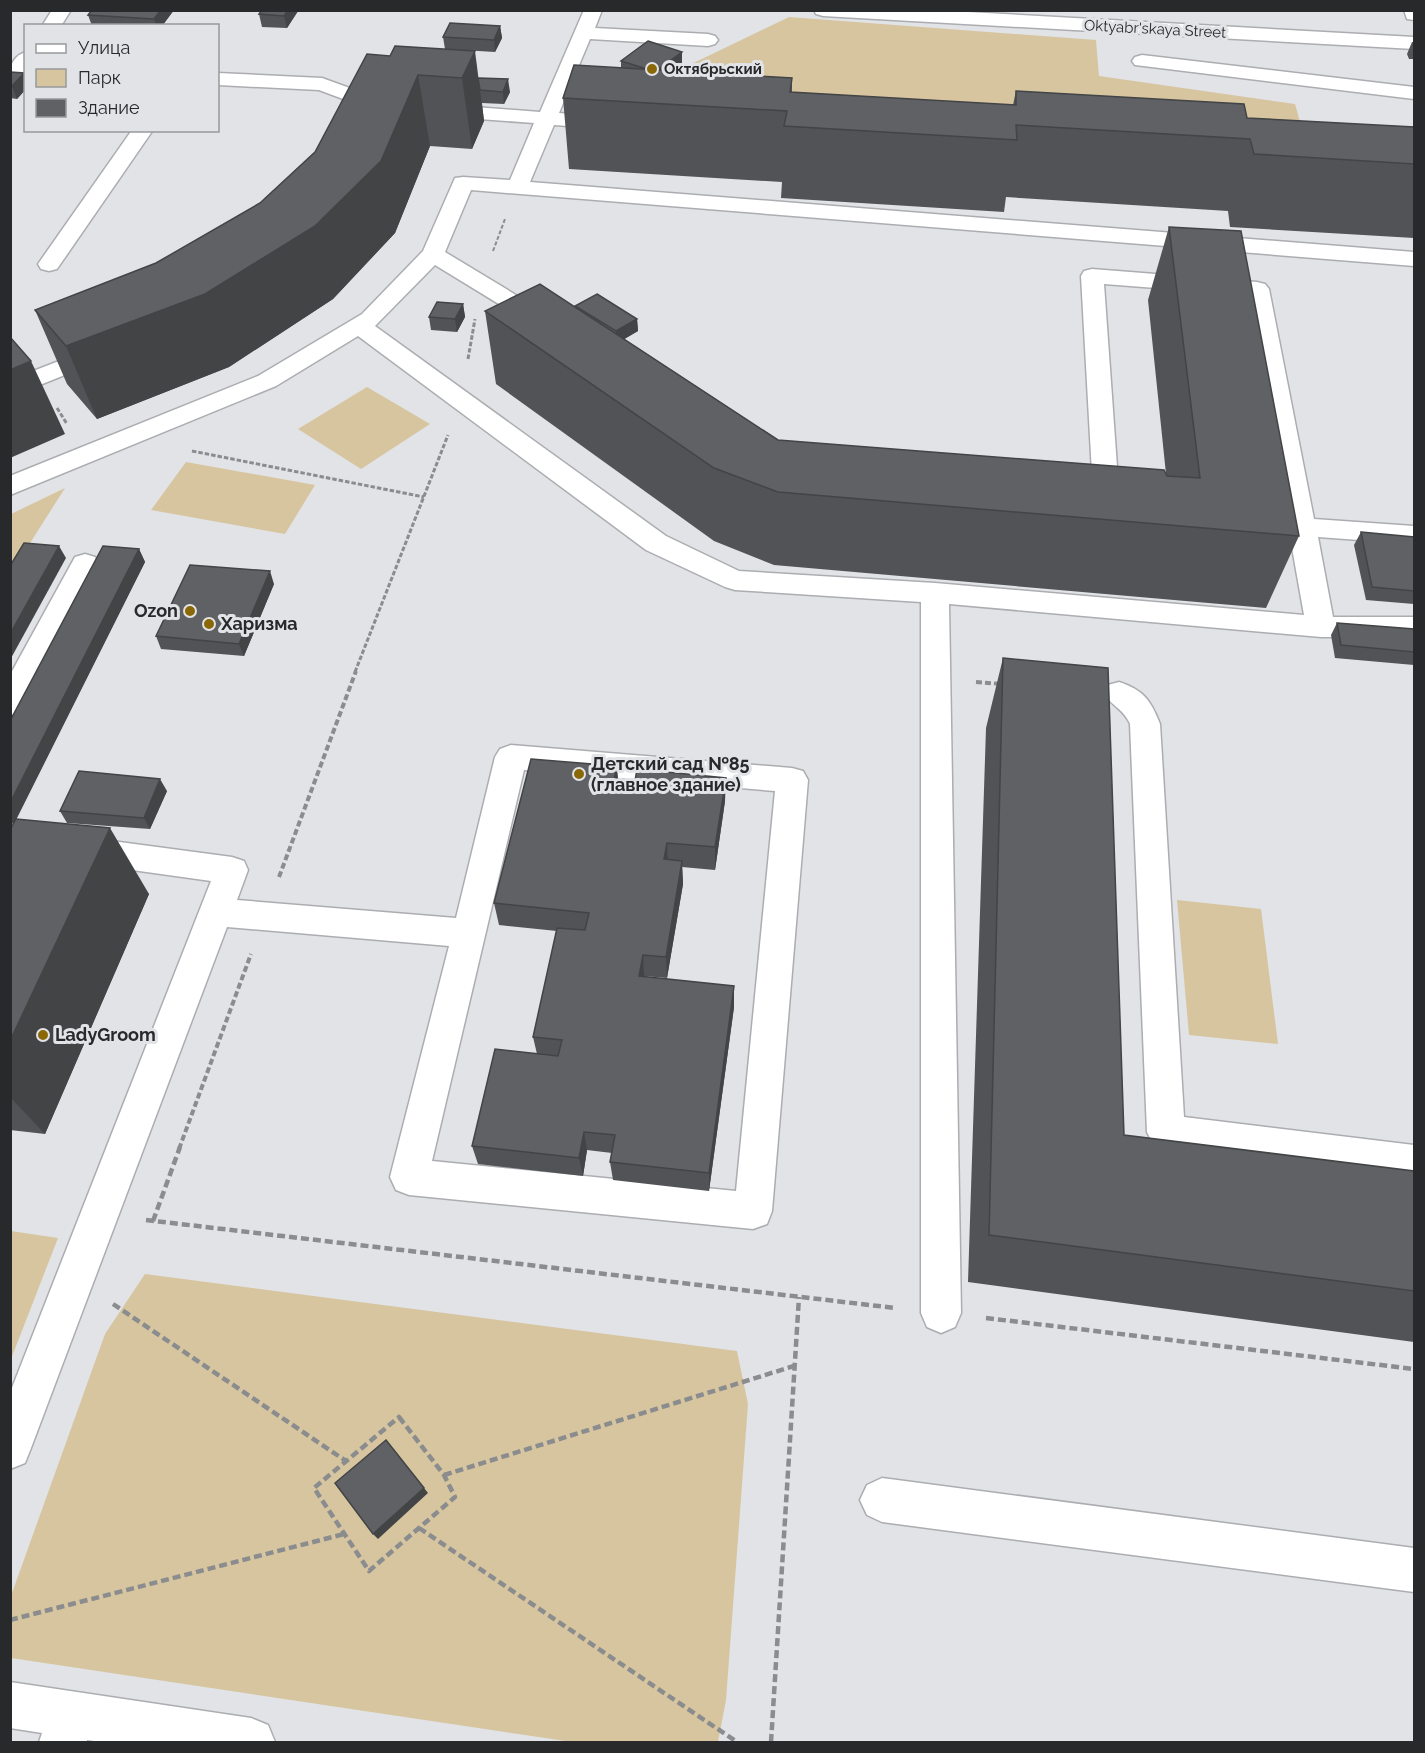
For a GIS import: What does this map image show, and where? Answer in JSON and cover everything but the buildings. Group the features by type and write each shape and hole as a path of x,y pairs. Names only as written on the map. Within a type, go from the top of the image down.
{"street":[{"path":"52,24 62,10"},
{"path":"518,186 593,10"},
{"name":"Oktyabr'skaya Street","path":"823,10 1074,18 1414,43"},
{"path":"1413,10 1414,15"},
{"path":"583,33 708,40"},
{"path":"1377,41 1390,92"},
{"path":"24,60 16,70 24,70"},
{"path":"1142,61 1390,92 1414,93"},
{"path":"219,79 322,84 372,115 417,108 630,124"},
{"path":"49,264 142,132"},
{"path":"10,486 267,381 370,319 433,254 463,183 1414,259"},
{"path":"433,254 561,333"},
{"path":"1084,515 1108,517 1092,276 1257,289 1322,627"},
{"path":"359,326 656,543 735,580 935,593 1322,627 1414,627"},
{"path":"10,389 122,344"},
{"path":"1302,527 1414,535"},
{"path":"10,704 85,564"},
{"path":"935,593 941,1313"},
{"path":"1119,693 1138,705 1145,724 1166,1132 1414,1163"},
{"path":"511,757 792,780 753,1210 409,1177 469,933 511,757"},
{"path":"10,1448 232,870 55,846"},
{"path":"217,912 469,933"},
{"path":"882,1500 1414,1570"},
{"path":"10,1705 67,1729 251,1743"}],"path":[{"path":"39,378 81,447 125,438 424,497"},
{"path":"153,1221 345,699 461,401"},
{"path":"935,679 1004,685"},
{"path":"99,1214 1414,1369"},
{"path":"75,1279 346,1461"},
{"path":"771,1743 799,1297"},
{"path":"444,1475 794,1366"},
{"path":"399,1417 444,1475 456,1497 369,1571 314,1488 399,1417"},
{"path":"419,1528 737,1743"},
{"path":"10,1620 344,1534"}],"green space":[{"path":"789,17 1096,40 1099,76 1295,104 1311,160 574,114 677,71"},
{"path":"367,387 430,424 361,469 298,429"},
{"path":"186,462 315,485 285,534 151,510"},
{"path":"65,488 11,573 11,514"},
{"path":"1177,900 1261,909 1278,1044 1189,1035"},
{"path":"10,1231 58,1238 11,1359"},
{"path":"145,1274 737,1351 748,1404 726,1700 718,1742 572,1742 11,1658 12,1593 105,1334"}],"place":[{"name":"Октябрьский","path":"652,69"},
{"name":"Ozon","path":"190,611"},
{"name":"Харизма","path":"209,624"},
{"name":"Детский сад №85 (главное здание)","path":"579,774"},
{"name":"LadyGroom","path":"43,1035"}]}
